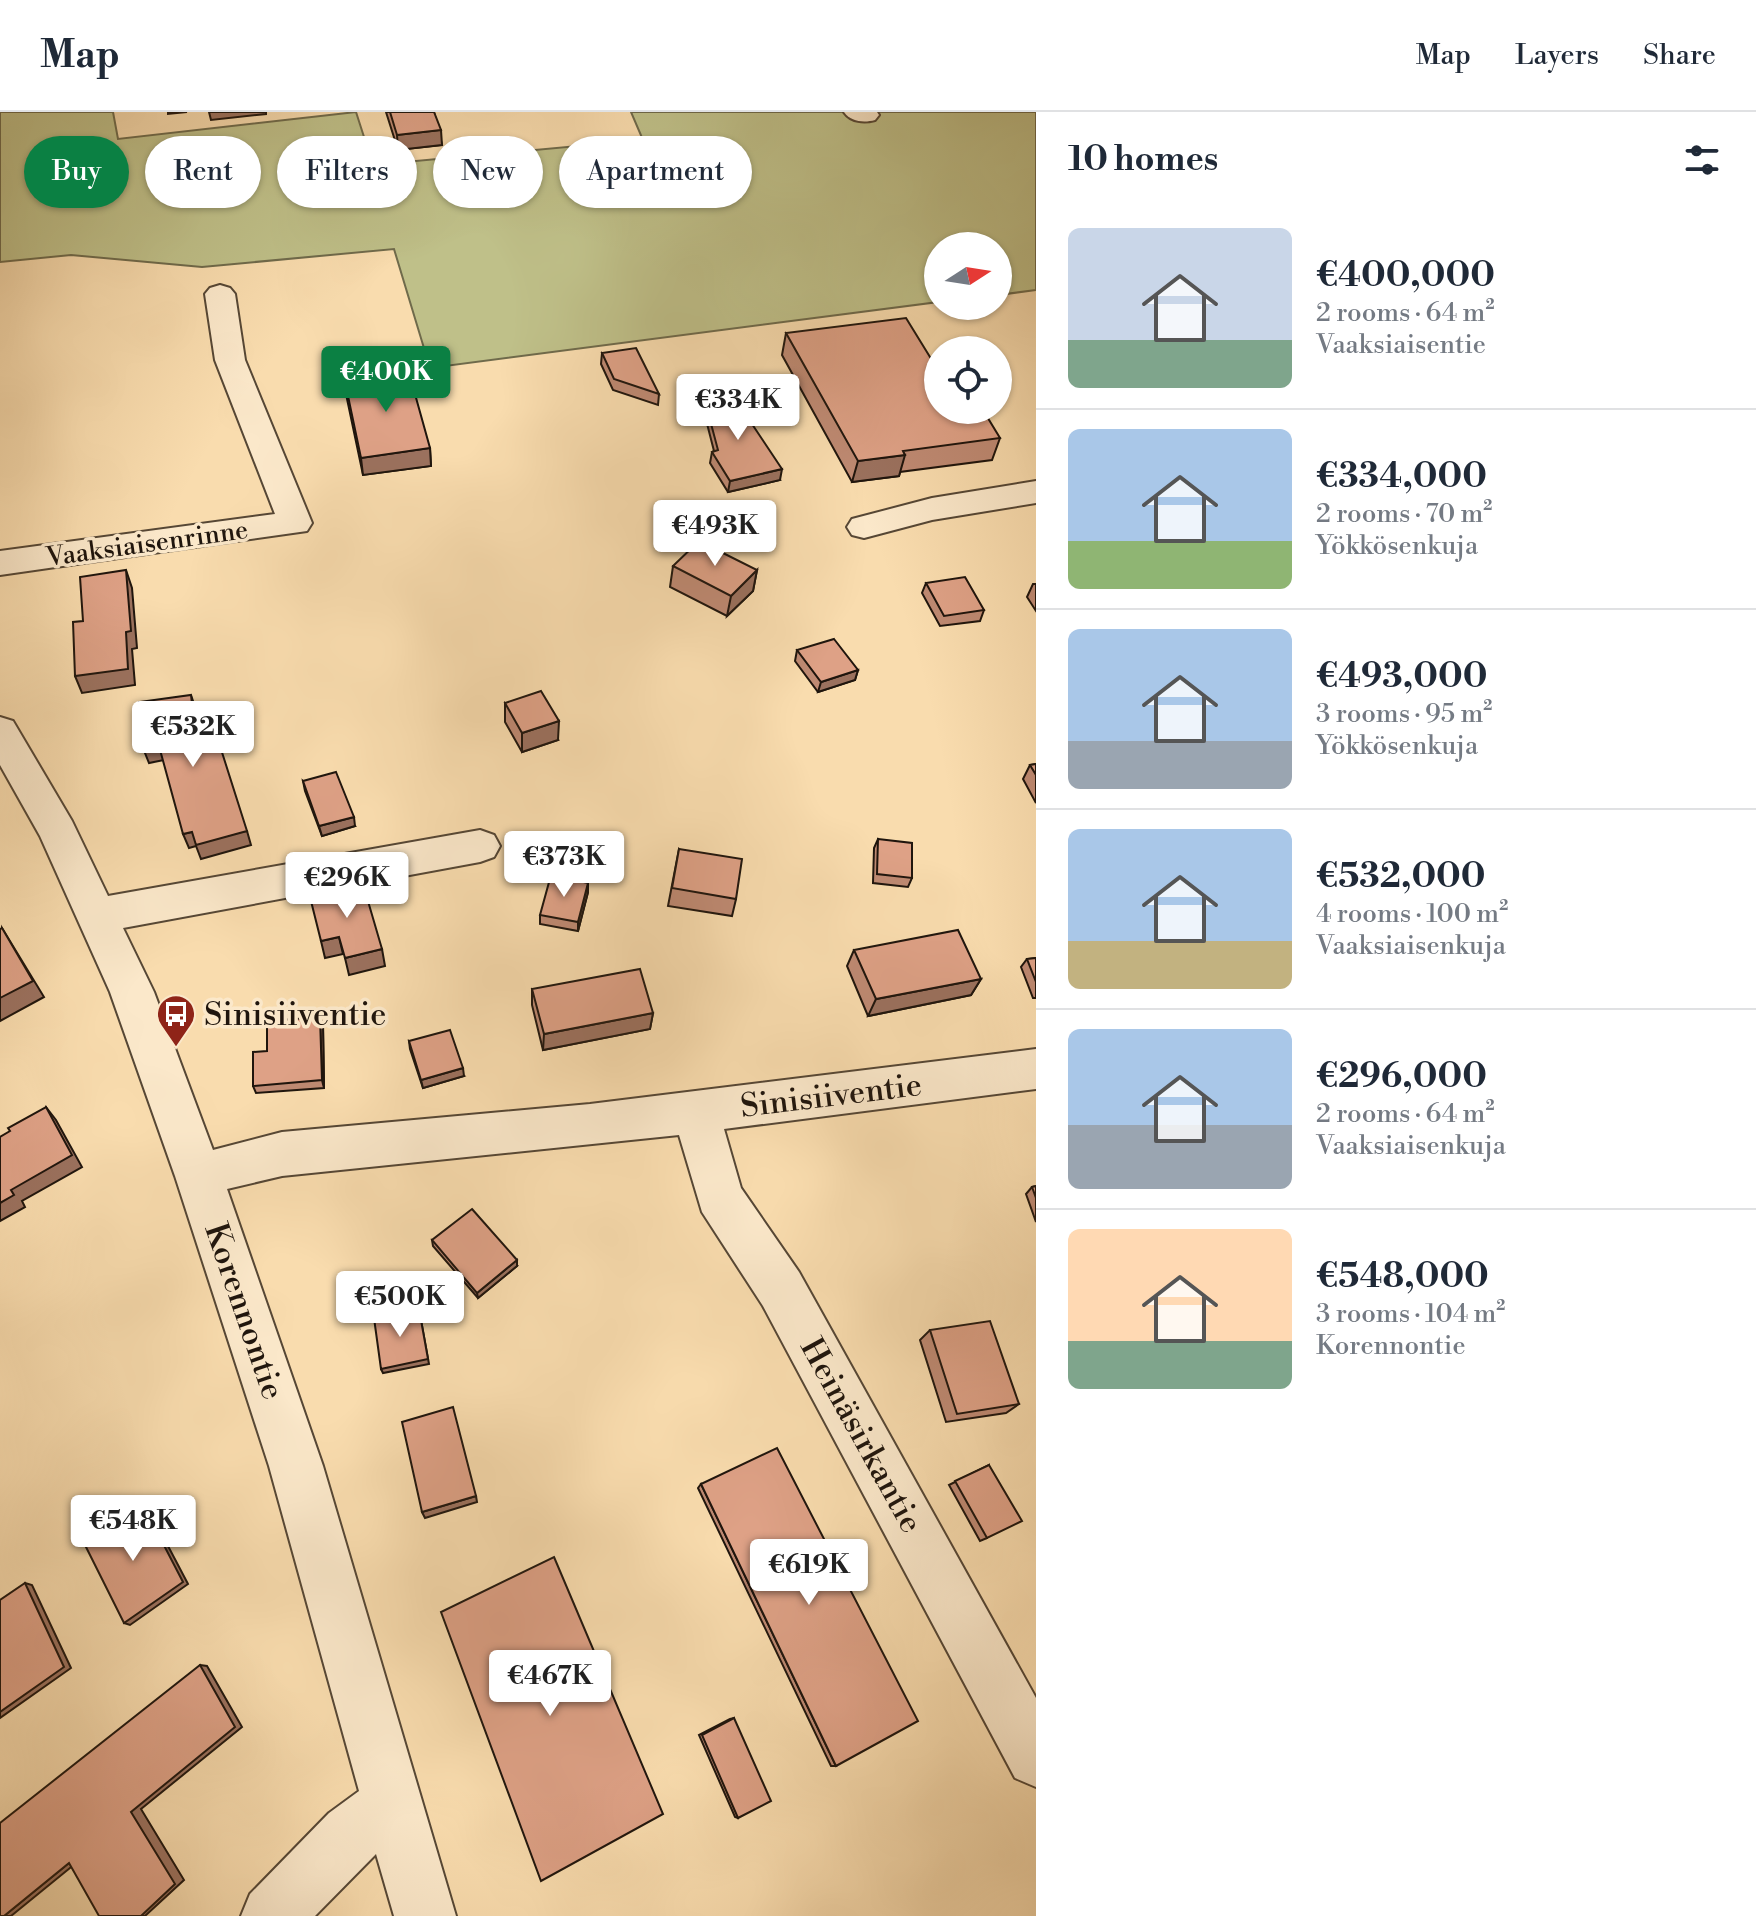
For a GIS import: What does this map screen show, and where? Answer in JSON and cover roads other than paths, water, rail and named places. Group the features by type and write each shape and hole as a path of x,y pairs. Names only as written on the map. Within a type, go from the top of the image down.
{"street":[{"name":"Vaaksiaisenrinne","path":"0,563 295,523 230,360 220,294"},
{"path":"864,527 932,509 1036,492"},
{"name":"Korennontie","path":"0,731 58,832 132,992 199,1176 296,1466 425,1916"},
{"path":"97,915 480,846"},
{"name":"Sinisiiventie","path":"199,1176 282,1154 575,1126 1036,1069"},
{"name":"Heinäsirkantie","path":"696,1111 719,1196 781,1289 1036,1757"},
{"path":"272,1916 351,1835 392,1803"}],"place":[{"name":"Sinisiiventie","path":"176,1048"}]}
